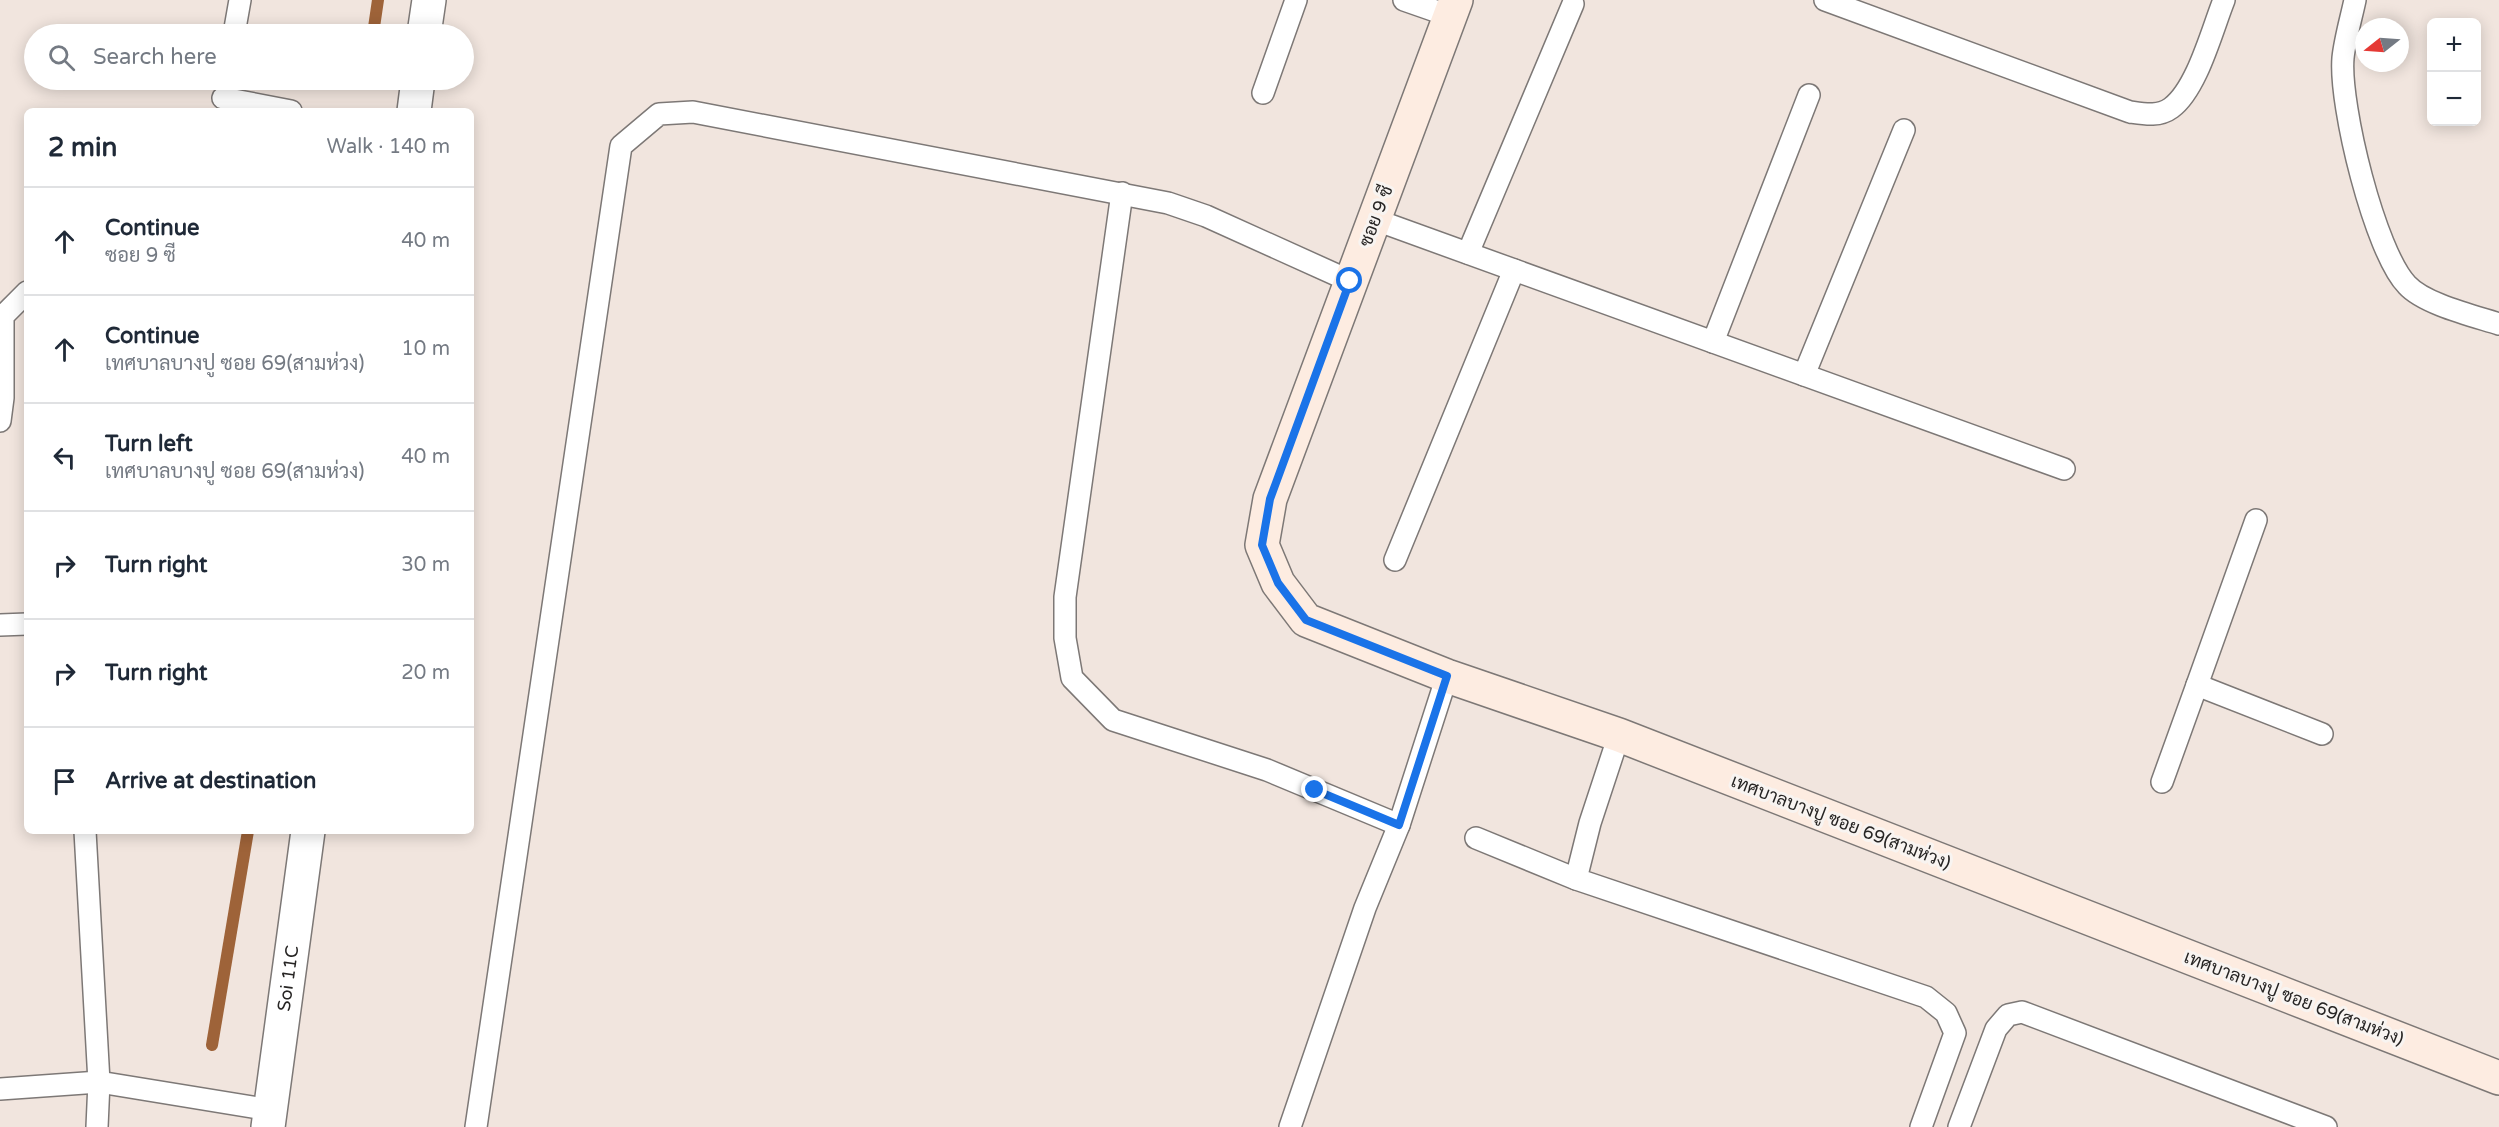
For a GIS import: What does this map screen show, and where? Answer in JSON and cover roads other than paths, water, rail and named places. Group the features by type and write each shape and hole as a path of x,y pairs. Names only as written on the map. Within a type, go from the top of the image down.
{"street":[{"path":"425,24 429,0"},
{"name":"ซอย 9 ซี","path":"1270,499 1350,281 1376,220 1453,8"},
{"path":"414,108 417,90"},
{"name":"เทศบาลบางปู ซอย 69(สามห่วง)","path":"1270,499 1262,545 1278,583 1306,620 1447,676 1619,735 2499,1078"},
{"name":"Soi 11C","path":"269,1118 308,834"}],"lane":[{"path":"236,24 240,0"},
{"path":"1263,93 1296,0"},
{"path":"1404,0 1453,8"},
{"path":"1825,0 2130,112 2152,115 2169,110 2187,93 2224,0"},
{"path":"2355,0 2343,59 2347,123 2365,187 2395,270 2407,286 2422,296 2499,324"},
{"path":"1468,253 1573,4"},
{"path":"1713,342 1809,95"},
{"path":"224,96 278,108"},
{"path":"476,1127 621,146 659,114 693,112 1168,203 1206,216 1350,281"},
{"path":"1804,375 1904,130"},
{"path":"1122,193 1065,597 1065,638 1072,678 1113,720 1267,770 1399,825"},
{"path":"1376,220 2064,469"},
{"path":"1395,560 1514,270"},
{"path":"0,421 3,398 3,316 24,295"},
{"path":"2162,782 2256,520"},
{"path":"0,626 24,624"},
{"path":"1290,1127 1365,908 1399,825 1447,676"},
{"path":"2197,685 2322,734"},
{"path":"1576,879 1590,823 1619,735"},
{"path":"85,834 99,1082 97,1127"},
{"path":"1476,838 1576,879 1926,997 1946,1013 1955,1033 1921,1127"},
{"path":"1959,1127 1996,1029 2007,1015 2022,1012 2326,1127"},
{"path":"0,1089 99,1082 269,1118"}],"waterway":[{"path":"374,24 378,0"},
{"path":"212,1045 247,834"}]}
